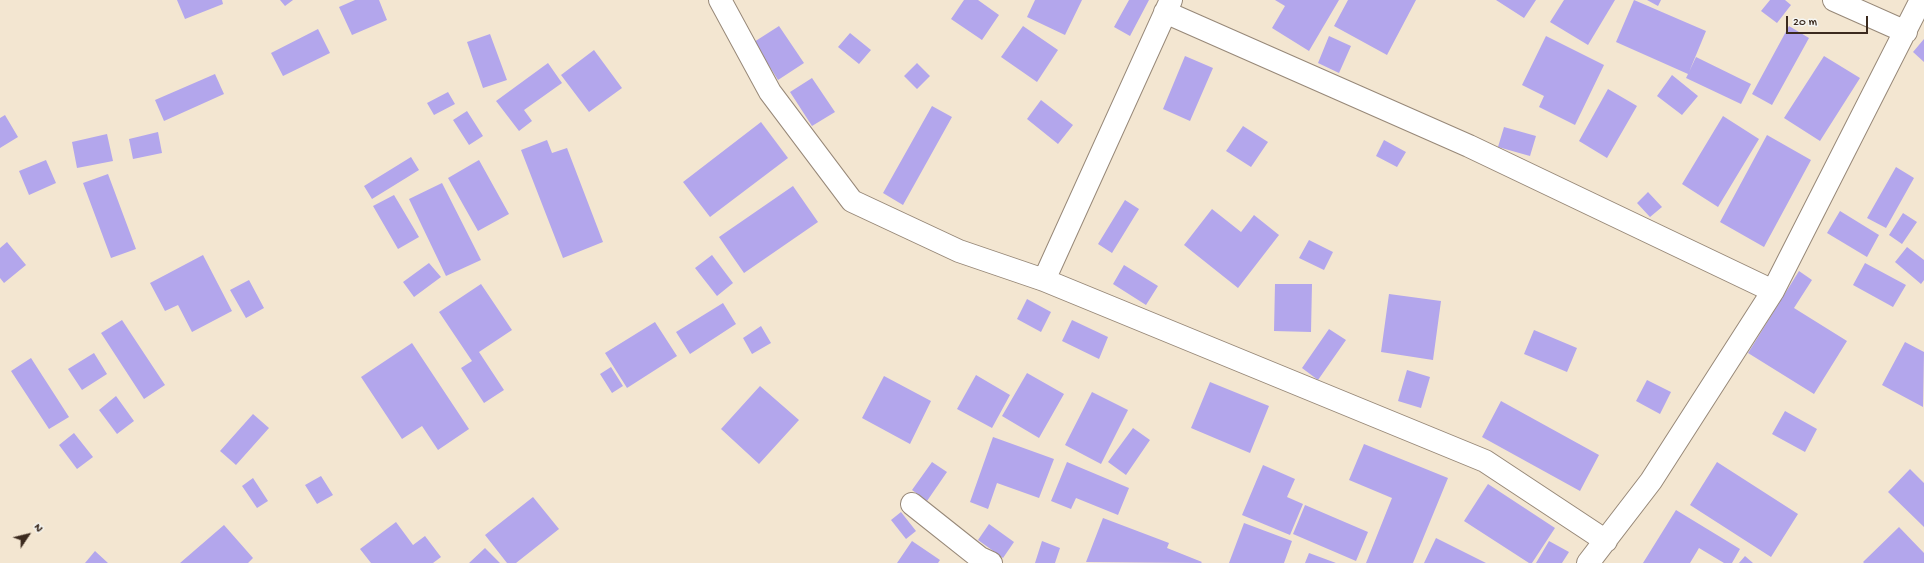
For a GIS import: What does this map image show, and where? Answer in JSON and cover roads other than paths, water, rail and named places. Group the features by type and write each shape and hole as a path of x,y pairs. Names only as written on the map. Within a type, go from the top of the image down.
{"street":[{"path":"720,0 770,92 852,200 959,250 1044,280 1485,461 1606,541"},
{"path":"1834,0 1906,32"},
{"path":"1588,563 1651,481 1773,291 1922,0"},
{"path":"1044,280 1168,6 1469,146 1773,291"},
{"path":"912,504 980,558 991,563"}]}
